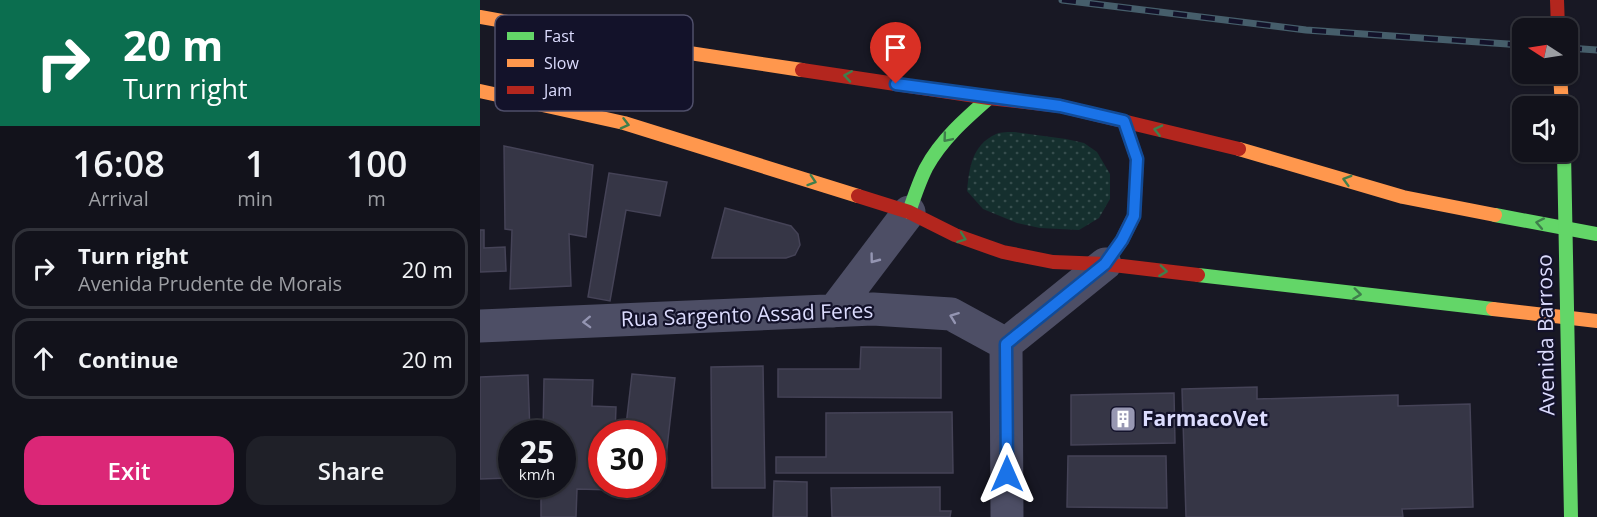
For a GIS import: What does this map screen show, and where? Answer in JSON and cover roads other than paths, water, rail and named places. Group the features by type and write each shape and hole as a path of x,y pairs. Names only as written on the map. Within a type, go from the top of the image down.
{"main road":[{"path":"1557,0 1558,18"},
{"path":"480,17 495,20"},
{"path":"693,54 989,98 1060,106 1245,150 1403,197 1597,234"},
{"path":"480,92 495,95"},
{"path":"909,212 920,179 938,148 961,121 989,98"},
{"path":"568,111 624,123 909,212 955,235 1003,252 1053,262 1105,264 1597,321"},
{"path":"1105,264 1122,240 1134,216 1137,159 1124,121"},
{"name":"Avenida Barroso","path":"1563,162 1571,517"}],"street":[{"path":"834,311 909,212"},
{"path":"1007,517 1006,344 1105,264"},
{"name":"Rua Sargento Assad Feres","path":"480,326 873,309 951,314 1006,344"}],"railway":[{"path":"1062,0 1306,30 1512,44"},
{"path":"1578,49 1597,50"}],"place":[{"name":"FarmacoVet","path":"1123,419"}]}
